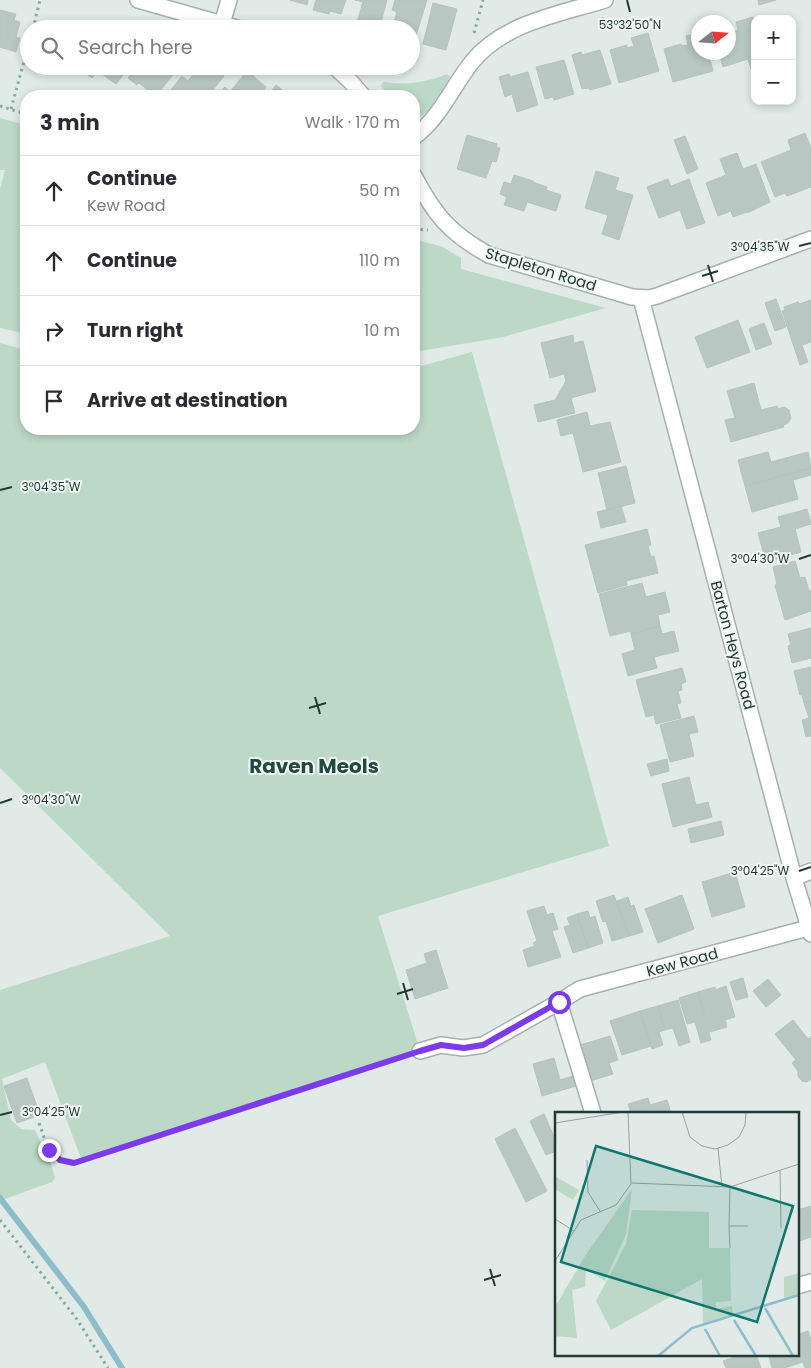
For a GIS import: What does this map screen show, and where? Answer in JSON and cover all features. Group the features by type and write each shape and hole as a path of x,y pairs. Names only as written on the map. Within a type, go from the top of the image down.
{"street":[{"path":"138,0 208,20"},
{"path":"223,20 229,0"},
{"path":"420,132 436,114 472,62 498,37 512,30 605,0"},
{"path":"344,75 358,90"},
{"name":"Stapleton Road","path":"420,186 437,215 452,231 469,244 489,255 641,298"},
{"path":"641,298 657,296 811,239"},
{"name":"Barton Heys Road","path":"641,298 794,878 810,931"},
{"path":"794,878 811,871"},
{"name":"Kew Road","path":"420,1051 441,1045 464,1048 483,1045 580,990 810,931"},
{"path":"559,1002 593,1112"},
{"path":"798,1286 811,1282"}],"path":[{"path":"35,20 40,0"},
{"path":"483,0 473,33 485,48"},
{"path":"11,109 20,75"},
{"path":"0,106 20,112"},
{"path":"39,1123 49,1150 60,1160 74,1163 420,1051"},
{"path":"0,1220 76,1318 108,1368"}],"green space":[{"path":"447,74 450,77 431,108 420,117 420,90 384,90 381,86 383,82 415,83"},
{"path":"0,118 20,123 20,333 0,328 0,189 5,170 0,170"},
{"path":"420,241 443,247 461,258 461,269 606,308 503,337 420,351"},
{"path":"0,343 20,348 20,435 420,435 420,366 472,352 609,846 378,916 420,1051 82,1161 45,1062 2,1079 11,1120 21,1129 35,1130 49,1157 55,1178 52,1182 2,1200 0,1198 0,990 170,936 0,768"}],"building":[{"path":"290,0 308,0 307,5"},
{"path":"316,0 346,0 341,14 330,11 329,14 313,10"},
{"path":"355,0 387,0 381,20 358,20 363,2"},
{"path":"395,0 427,0 420,22 420,20 395,20 397,12 392,10"},
{"path":"758,0 776,0 759,5"},
{"path":"433,3 457,9 446,50 423,44"},
{"path":"0,10 16,14 14,20 20,22 16,37 20,38 16,52 0,47"},
{"path":"751,18 751,69 748,59 723,67 721,60 736,60 736,31 738,30 736,22"},
{"path":"648,33 659,71 619,83 610,50 627,45 627,48 634,46 631,38"},
{"path":"691,35 691,60 710,60 713,71 673,82 664,49 681,44 682,46 688,45 686,36"},
{"path":"600,50 611,84 590,90 589,88 582,89 572,55 581,52 582,55"},
{"path":"564,60 574,94 554,100 553,97 545,99 536,67"},
{"path":"528,72 538,105 517,112 512,94 505,97 499,77 509,74 510,77"},
{"path":"104,75 123,75 116,84"},
{"path":"130,75 173,75 161,90 148,90 128,78"},
{"path":"193,75 224,76 213,90 171,90 182,76 188,81"},
{"path":"244,75 252,75 266,87 264,90 232,90"},
{"path":"276,85 282,90 272,90"},
{"path":"805,133 811,148 811,187 787,196 785,193 775,197 761,162 791,150 788,140"},
{"path":"467,135 497,144 496,147 500,148 496,162 492,161 486,178 457,169"},
{"path":"685,136 698,169 687,174 674,140"},
{"path":"737,153 743,169 756,164 770,202 747,213 733,217 731,211 718,216 706,183 726,175 720,159"},
{"path":"596,171 619,178 615,190 633,195 619,240 602,234 608,215 585,208"},
{"path":"514,175 533,181 547,187 546,190 561,195 556,211 527,202 524,211 504,205 507,197 500,194 504,182 511,184"},
{"path":"668,179 671,186 689,179 705,223 687,229 680,210 659,218 647,187"},
{"path":"776,299 786,327 775,331 765,303"},
{"path":"811,300 811,342 802,345 808,362 800,365 782,311 785,310 784,307"},
{"path":"738,320 750,352 707,368 695,337"},
{"path":"764,323 772,344 756,350 749,329"},
{"path":"573,335 574,343 583,341 596,391 571,398 575,413 538,422 534,405 555,400 566,381 564,374 550,378 541,343"},
{"path":"754,383 761,410 777,406 778,409 784,407 789,410 791,418 788,423 783,425 784,427 731,442 725,420 735,418 727,391"},
{"path":"587,412 590,426 610,422 621,462 583,472 573,433 561,436 557,420"},
{"path":"768,452 771,462 808,452 811,468 745,486 738,460"},
{"path":"626,466 635,503 607,510 598,473"},
{"path":"811,468 811,475 793,480 798,499 752,512 745,486"},
{"path":"621,506 626,522 601,528 597,512"},
{"path":"807,509 811,524 795,529 801,552 766,562 758,533 781,527 778,517"},
{"path":"647,529 651,545 648,546 651,557 654,556 658,573 626,581 627,585 598,593 585,545"},
{"path":"795,561 800,578 805,577 809,591 811,591 811,611 785,620 775,585 777,584 773,567"},
{"path":"642,583 646,597 665,592 670,612 658,615 660,626 631,634 631,631 610,636 599,594"},
{"path":"660,626 662,634 674,631 679,651 654,657 657,668 628,676 622,654 635,650 631,634"},
{"path":"811,628 811,658 792,663 788,646 791,645 788,634"},
{"path":"811,667 811,701 804,703 794,671"},
{"path":"682,668 686,682 681,684 682,690 678,691 681,703 677,704 681,718 656,724 654,715 646,717 636,680"},
{"path":"811,701 811,736 806,737 802,720 809,718 804,703"},
{"path":"694,716 698,732 689,734 694,756 670,762 660,725"},
{"path":"667,759 669,771 651,776 647,764"},
{"path":"689,777 696,805 708,802 712,817 673,827 662,784"},
{"path":"721,821 724,835 691,843 688,829"},
{"path":"735,872 745,907 712,917 702,882"},
{"path":"614,895 629,936 612,941 606,921 603,922 596,901"},
{"path":"682,895 694,929 658,943 645,909"},
{"path":"628,897 631,906 634,905 643,932 629,936 617,901"},
{"path":"544,906 547,915 553,913 558,929 552,931 561,957 528,967 523,950 535,946 533,943 537,941 527,911"},
{"path":"588,911 590,918 595,916 603,943 588,948 577,914"},
{"path":"577,914 588,948 573,953 564,927 570,925 567,918"},
{"path":"436,950 448,988 415,999 406,970 427,963 424,954"},
{"path":"743,978 748,997 736,1000 730,982"},
{"path":"768,979 781,995 766,1007 753,991"},
{"path":"726,986 735,1017 725,1020 727,1027 710,1032 698,992 715,987 716,990"},
{"path":"698,992 711,1040 701,1043 695,1022 687,1024 679,998"},
{"path":"678,1000 690,1042 679,1046 673,1028 665,1030 658,1006"},
{"path":"658,1006 665,1030 659,1032 663,1045 652,1049 640,1011"},
{"path":"640,1011 651,1046 622,1055 610,1021"},
{"path":"793,1020 808,1039 811,1036 811,1079 807,1082 802,1081 798,1076 798,1071 792,1063 796,1060 775,1034"},
{"path":"610,1036 618,1060 609,1063 613,1074 590,1081 580,1045"},
{"path":"554,1058 560,1080 573,1076 576,1086 542,1096 533,1064"},
{"path":"27,1078 40,1115 17,1123 4,1086"},
{"path":"648,1098 650,1105 667,1100 671,1112 631,1112 628,1104"},
{"path":"544,1114 555,1139 555,1151 546,1155 530,1121"},
{"path":"515,1128 547,1191 526,1202 495,1139"},
{"path":"811,1206 811,1237 798,1242 798,1210"},
{"path":"808,1331 811,1339 811,1368 805,1368 803,1362 784,1368 772,1368 769,1356 798,1356 798,1335"},
{"path":"737,1356 757,1356 761,1368 726,1368 723,1361"}],"waterway":[{"path":"0,1198 84,1307 122,1368"}],"district":[{"name":"Raven Meols","path":"314,766"}],"route":[{"path":"49,1150 60,1160 74,1163 420,1051 441,1045 464,1048 483,1045 559,1002"}]}
